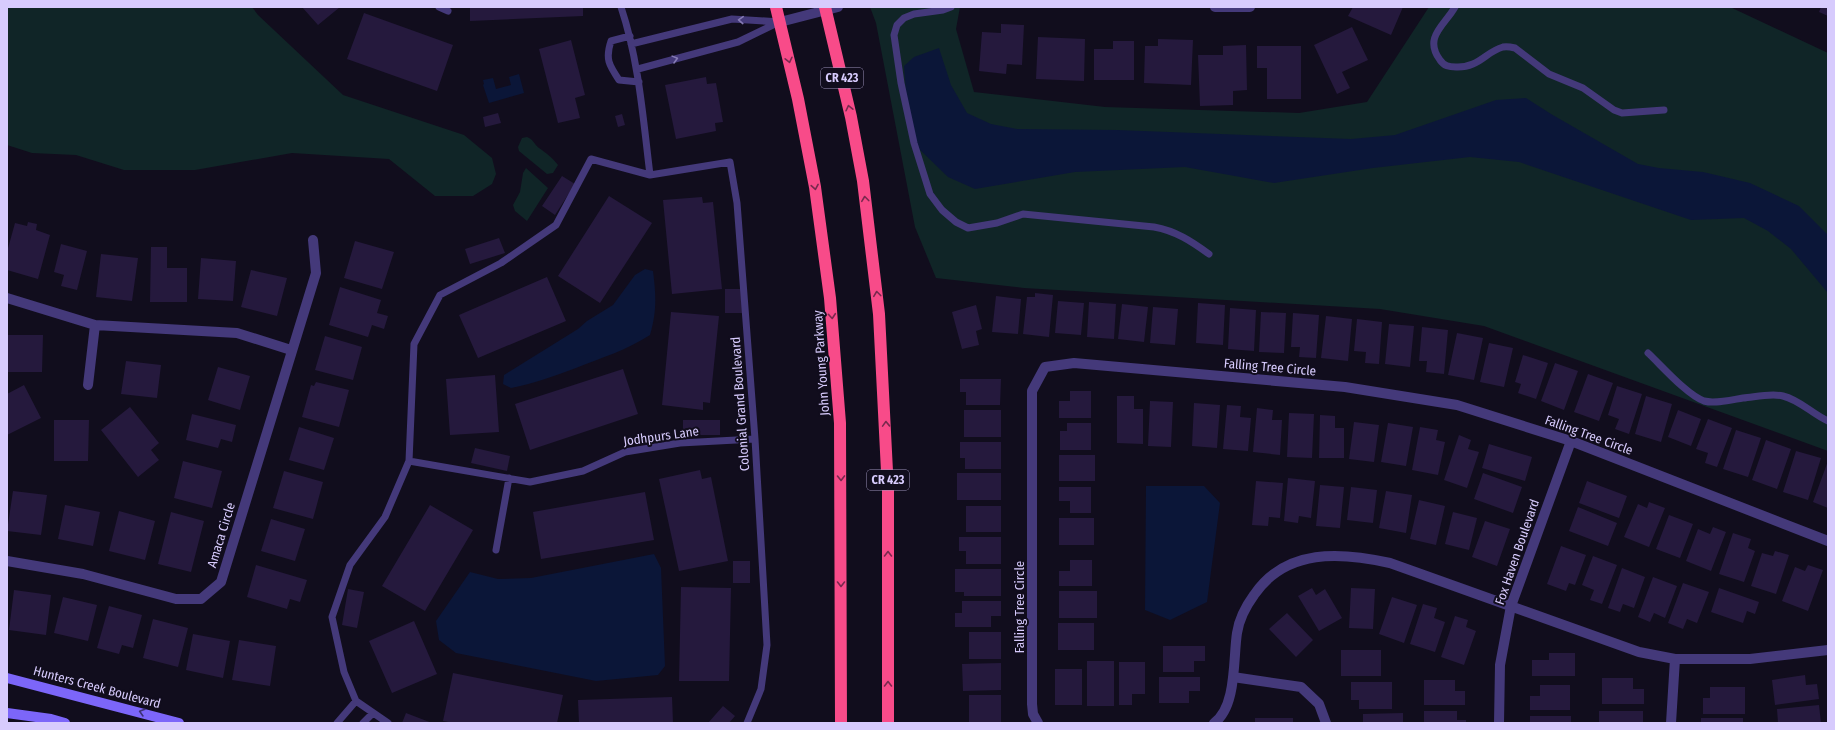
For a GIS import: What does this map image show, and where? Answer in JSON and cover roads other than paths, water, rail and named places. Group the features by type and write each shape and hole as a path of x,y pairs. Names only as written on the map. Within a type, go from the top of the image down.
{"highway":[{"name":"John Young Parkway","path":"776,7 798,100 815,187 830,298 836,358 840,423 841,495 841,723"},
{"name":"CR 423","path":"826,9 851,117 862,181 879,314 888,491 888,723"}],"street":[{"path":"780,22 838,7"},
{"path":"1215,7 1250,7"},
{"name":"Amaca Circle","path":"7,561 83,574 176,599 201,599 221,582 291,350 316,273 313,240"},
{"path":"7,298 95,326 237,333 291,350"},
{"path":"88,385 95,326"},
{"name":"Falling Tree Circle","path":"1038,723 1033,714 1032,704 1032,391 1046,367 1074,363 1345,387 1457,405 1571,441 1828,541"},
{"name":"Fox Haven Boulevard","path":"1499,723 1500,665 1510,606 1571,441"},
{"path":"1214,723 1218,720 1226,706 1233,677 1237,632 1248,604 1263,583 1272,574 1306,558 1319,556 1352,557 1390,563 1639,652 1675,659 1750,659 1828,650"},
{"path":"1671,723 1675,659"},
{"path":"1233,677 1301,687 1319,704 1326,723"},
{"name":"Hunters Creek Boulevard","path":"7,678 179,723"},
{"path":"7,713 51,719 65,723"}],"lane":[{"path":"439,7 448,11"},
{"path":"620,7 630,36 638,69 650,175"},
{"path":"951,7 943,10 924,12 904,18 897,25 894,35 914,143 930,194 942,210 956,222 968,228 996,223 1023,214 1154,227 1184,236 1209,254"},
{"path":"1456,7 1441,26 1433,42 1436,55 1443,64 1450,67 1461,68 1472,65 1498,49 1509,46 1515,48 1549,74 1583,88 1614,110 1622,113 1664,110"},
{"path":"631,44 732,19 780,22"},
{"path":"638,69 738,42 780,22"},
{"path":"630,36 611,41 608,52 609,65 619,80 639,82"},
{"name":"Colonial Grand Boulevard","path":"356,701 344,672 332,617 350,566 385,517 409,461 414,344 440,295 501,263 556,225 591,158 650,175 730,162 738,203 755,439 767,645 761,689 747,723"},
{"path":"1648,353 1693,395 1704,401 1720,402 1765,395 1782,395 1798,402 1816,416 1828,421"},
{"name":"Jodhpurs Lane","path":"409,461 530,482 583,471 625,452 680,443 755,439"},
{"path":"496,550 509,478"},
{"path":"337,723 356,701 388,723"},
{"path":"363,723 373,713"}],"water":[{"path":"939,48 951,85 967,113 991,124 1017,129 1117,130 1351,139 1395,135 1496,100 1526,98 1638,164 1659,168 1703,172 1750,183 1799,206 1828,235 1828,293 1791,249 1768,231 1744,218 1691,220 1519,162 1470,157 1373,168 1274,183 1185,167 1075,172 975,189 948,177 916,146 907,104 904,66 914,57"},
{"path":"519,74 524,93 489,103 483,85 483,80 493,78 496,89 511,85 509,77"},
{"path":"645,269 653,271 655,288 655,311 650,335 614,353 544,380 511,388 503,384 504,375 578,329 587,321 613,305 635,275"},
{"path":"1146,486 1204,486 1220,503 1207,602 1170,620 1145,610"},
{"path":"654,554 661,568 665,666 658,675 596,681 456,653 439,640 436,621 470,572 498,579 531,578"}]}
